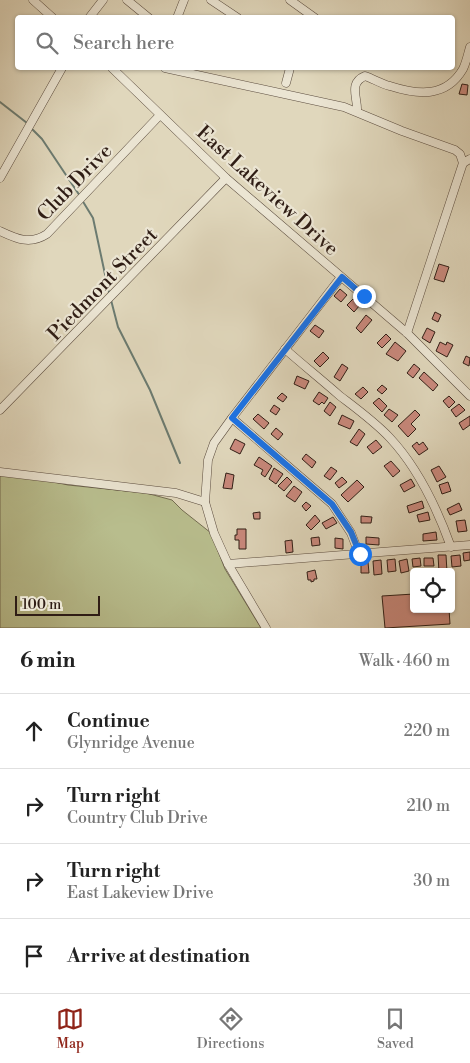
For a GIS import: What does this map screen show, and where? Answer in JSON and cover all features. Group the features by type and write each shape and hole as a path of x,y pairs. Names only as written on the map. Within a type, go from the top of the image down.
{"street":[{"path":"33,0 50,15"},
{"path":"91,15 103,0"},
{"path":"127,0 145,15"},
{"path":"178,15 184,0"},
{"path":"211,0 234,15"},
{"path":"290,0 311,15"},
{"path":"357,111 358,101 354,91 355,85 361,78 365,76 388,86 407,91 434,92 446,86 463,68 470,47"},
{"path":"0,178 61,70"},
{"name":"East Lakeview Drive","path":"114,70 226,178 407,333 470,396"},
{"path":"174,70 357,111 402,131 455,150 467,161 407,333"},
{"path":"286,83 289,70"},
{"name":"Club Drive","path":"0,231 26,241 40,239 47,234 160,115"},
{"name":"Piedmont Street","path":"0,410 61,350 226,178"},
{"path":"266,628 228,564 214,533 205,502 208,460 214,443 232,418 342,277"},
{"path":"285,349 390,438 424,486 444,526 451,546"},
{"path":"232,418 332,504 351,532 360,554"},
{"path":"0,472 176,493 205,502"},
{"path":"228,564 470,545"}],"green space":[{"path":"0,475 40,479 68,485 146,493 172,500 211,533 225,569 261,628 0,628"}],"building":[{"path":"462,84 468,85 467,95 459,94"},
{"path":"439,264 449,267 444,282 434,279"},
{"path":"340,289 347,295 341,302 334,296"},
{"path":"353,299 360,305 354,312 347,305"},
{"path":"435,312 441,315 438,322 432,319"},
{"path":"366,315 372,320 361,333 356,328"},
{"path":"315,325 324,331 319,338 310,331"},
{"path":"427,328 435,332 430,343 422,338"},
{"path":"386,334 391,339 382,348 377,343"},
{"path":"395,342 406,351 398,361 386,354"},
{"path":"440,342 446,345 447,342 453,345 447,357 436,351"},
{"path":"323,352 329,358 320,367 314,361"},
{"path":"466,356 470,358 469,366 463,363"},
{"path":"342,364 348,368 340,381 334,377"},
{"path":"414,364 420,369 413,378 407,373"},
{"path":"424,372 438,385 433,391 419,378"},
{"path":"297,376 309,381 305,389 294,384"},
{"path":"382,385 387,389 382,394 377,390"},
{"path":"363,387 368,392 361,399 355,394"},
{"path":"319,392 328,398 324,404 322,402 319,405 313,401"},
{"path":"282,393 287,397 283,402 277,398"},
{"path":"449,396 455,402 449,408 443,401"},
{"path":"379,398 387,406 382,412 373,403"},
{"path":"330,402 336,407 330,416 324,411"},
{"path":"459,404 465,410 456,417 451,410"},
{"path":"274,405 280,409 276,415 270,411"},
{"path":"389,409 398,415 392,422 384,415"},
{"path":"415,410 420,415 411,424 416,429 408,437 398,426"},
{"path":"258,414 269,423 264,429 253,419"},
{"path":"342,415 354,421 350,429 338,424"},
{"path":"470,416 470,425 463,430 459,423"},
{"path":"276,428 283,434 278,440 271,434"},
{"path":"359,429 365,434 357,446 350,442"},
{"path":"235,439 245,444 240,454 230,449"},
{"path":"376,440 382,447 373,454 367,447"},
{"path":"417,442 419,445 423,442 428,449 419,455 412,446"},
{"path":"306,454 316,462 312,468 302,459"},
{"path":"259,457 272,466 265,477 261,474 263,470 254,465"},
{"path":"391,461 400,471 393,477 384,466"},
{"path":"439,466 446,477 437,482 431,470"},
{"path":"331,467 337,471 330,480 324,476"},
{"path":"274,468 283,474 276,484 269,479"},
{"path":"226,473 234,475 232,489 223,488"},
{"path":"287,477 292,482 284,491 278,486"},
{"path":"342,477 347,482 339,488 335,483"},
{"path":"411,479 415,486 404,492 400,485"},
{"path":"357,480 364,487 348,502 341,495"},
{"path":"448,482 451,491 442,494 439,485"},
{"path":"294,486 302,492 295,502 286,496"},
{"path":"422,501 424,508 409,513 407,506"},
{"path":"306,502 311,506 306,511 302,506"},
{"path":"459,503 462,510 450,515 447,509"},
{"path":"260,512 260,519 254,519 253,513"},
{"path":"428,512 430,520 419,522 417,515"},
{"path":"315,515 320,521 311,530 306,525"},
{"path":"361,516 372,517 371,523 361,523"},
{"path":"333,517 337,523 326,529 322,523"},
{"path":"465,520 467,531 458,532 456,521"},
{"path":"237,529 246,529 246,549 239,549 239,540 235,540"},
{"path":"436,532 437,540 423,541 423,534"},
{"path":"319,537 320,545 312,546 311,538"},
{"path":"366,537 379,538 379,545 366,544"},
{"path":"335,538 343,539 343,549 335,548"},
{"path":"292,540 293,552 286,553 285,541"},
{"path":"470,552 470,560 464,561 463,553"},
{"path":"438,555 446,555 447,568 439,568"},
{"path":"460,555 461,566 452,567 451,556"},
{"path":"420,558 421,566 413,567 412,559"},
{"path":"424,558 433,558 434,566 424,566"},
{"path":"395,559 396,571 388,572 387,560"},
{"path":"407,559 409,571 401,573 399,561"},
{"path":"381,560 382,574 374,575 373,561"},
{"path":"361,562 368,562 369,573 361,573"},
{"path":"315,570 317,579 311,582 311,580 308,580 307,572"},
{"path":"410,594 410,613 449,613 450,624 385,628 382,596"}],"waterway":[{"path":"0,102 27,123"},
{"path":"32,129 42,139 80,196"},
{"path":"82,200 93,218 109,293"},
{"path":"111,300 118,327 150,390 180,463"}],"route":[{"path":"360,554 351,532 332,504 232,418 342,277 364,296"}]}
